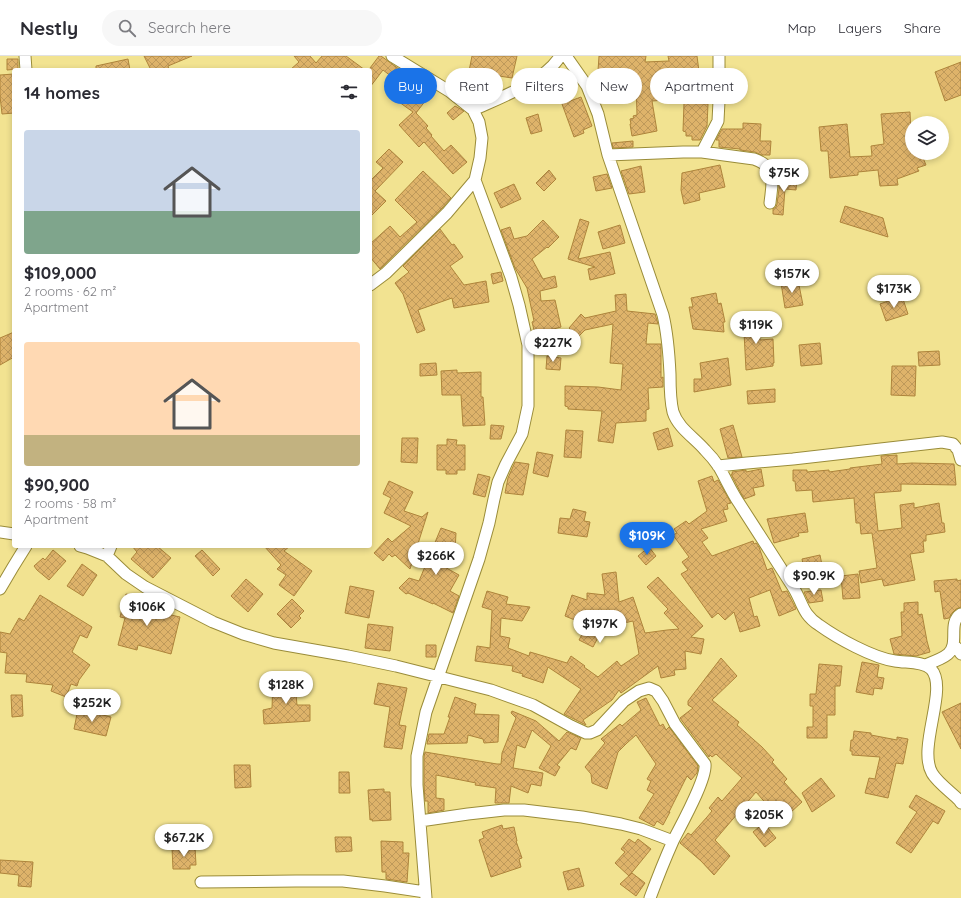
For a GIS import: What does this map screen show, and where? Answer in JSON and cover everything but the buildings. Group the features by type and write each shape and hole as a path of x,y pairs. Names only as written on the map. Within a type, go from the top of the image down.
{"street":[{"path":"25,56 26,68"},
{"path":"372,284 386,273 447,213 475,180 480,158 482,138 479,122 473,110 449,91 392,56"},
{"path":"473,110 517,90 534,80 548,70 560,56"},
{"path":"566,56 587,86 598,114 608,155 663,315 669,347 671,400 674,413 680,424 718,466 738,502 795,590 808,617 818,625 869,653 892,661 925,665 932,670 937,688 928,749 928,762 933,774 961,803"},
{"path":"702,152 718,121 719,56"},
{"path":"608,155 702,152 754,159 762,162 771,172 772,180 770,202"},
{"path":"201,882 296,880 343,881 385,886 425,895 417,785 417,756 426,712 479,559 498,482 522,434 528,406 528,345 519,305 511,277 475,180"},
{"path":"718,466 942,442 953,444 958,450 961,460"},
{"path":"0,532 12,534"},
{"path":"0,589 12,566 25,548"},
{"path":"87,548 109,551 126,574 145,587 213,622 242,634 274,643 396,666 491,690 533,705 584,732 590,733 597,730 624,701 638,691 649,688 656,691 663,700 675,724 706,764 706,768 701,783 673,841 650,898"},
{"path":"925,665 958,649 954,643 954,622 961,614"},
{"path":"420,821 504,810 524,810 582,817 620,824 641,829 673,841"}]}
